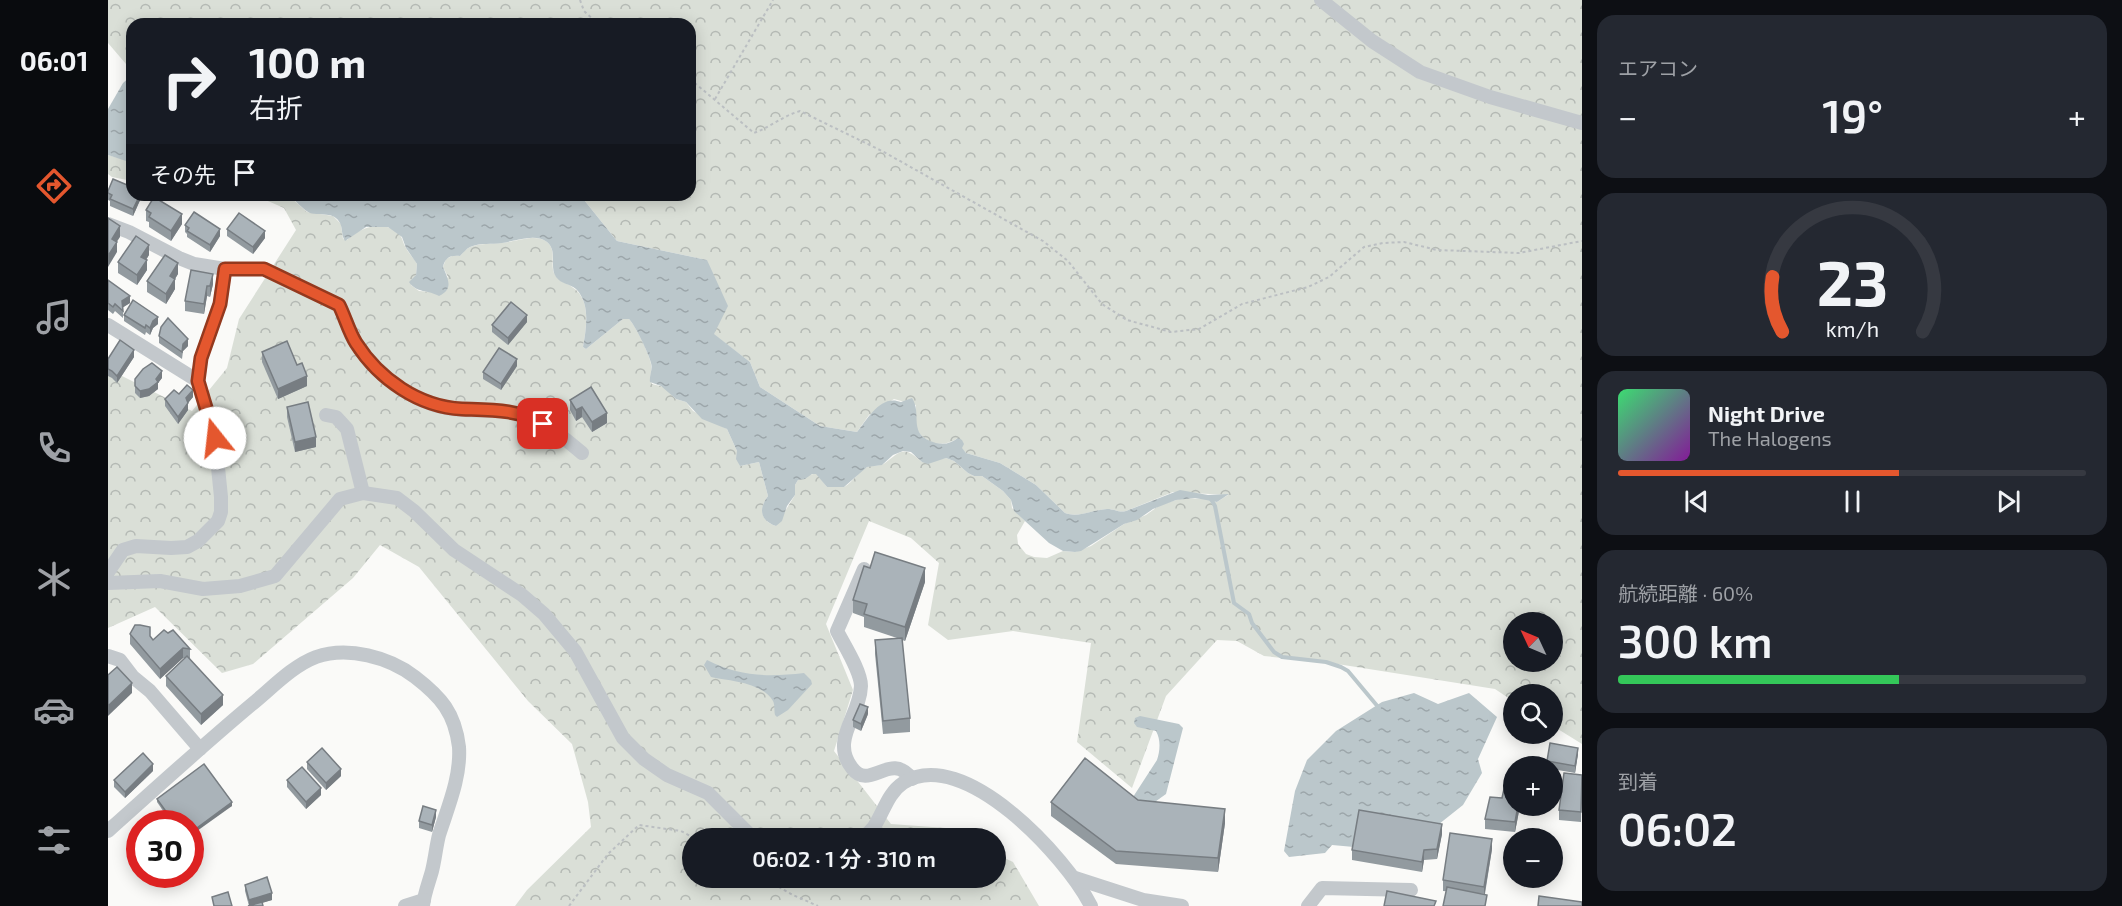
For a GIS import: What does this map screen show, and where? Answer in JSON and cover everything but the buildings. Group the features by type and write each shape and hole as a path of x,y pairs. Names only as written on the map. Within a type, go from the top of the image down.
{"street":[{"path":"1321,0 1372,41 1420,72 1490,97 1582,123"},
{"path":"108,224 194,264 225,269 264,269 339,305 355,342 371,363 394,384 424,401 447,408 511,411 532,418 582,453"},
{"path":"108,572 123,550 136,546 187,547 198,541 218,521 222,497 215,438 198,381 201,358 220,304 225,269"},
{"path":"108,325 198,381"},
{"path":"326,415 336,417 347,429 363,493"},
{"path":"108,583 160,580 203,589 240,586 275,576 340,499 363,493 397,498 454,550 522,595 544,614 574,651 623,738 644,759 667,775 708,793 743,828"},
{"path":"864,569 837,631 856,669 861,685 844,738 843,755 854,771 862,776 872,776 889,768 900,768 912,779"},
{"path":"108,831 291,672 317,657 352,652 367,654 390,662 411,674 431,690 447,706 456,729 459,750 455,786 439,838 424,903 405,906"},
{"path":"108,656 120,660 200,749"},
{"path":"873,828 893,792 903,783 931,775 945,777 982,792 1008,809 1029,827 1075,878 1091,906"},
{"path":"1075,878 1143,900 1182,906"},
{"path":"1308,906 1322,888 1411,890"}],"path":[{"path":"580,0 584,10 592,18"},
{"path":"715,99 772,0"},
{"path":"696,85 754,133 766,129 786,115 800,111 882,151 1043,241 1068,261 1102,304 1127,320 1172,332 1199,328 1242,304 1308,287 1329,277 1364,247 1404,242 1437,249 1519,253 1582,241"},
{"path":"569,906 608,854 639,825 682,832"},
{"path":"781,888 818,906"}],"green space":[{"path":"108,0 1582,0 1582,744 1563,732 1563,684 1503,684 1503,694 1495,689 1331,663 1264,656 1237,641 1217,640 1166,696 1132,788 1077,742 1091,643 1013,631 948,640 928,625 939,563 911,538 869,521 826,624 853,690 834,751 891,824 946,828 682,828 682,888 1006,888 1006,859 1013,862 1039,906 515,906 527,890 591,827 588,802 572,744 528,701 419,567 380,545 353,578 253,664 222,673 155,607 108,628 108,369 192,411 227,368 239,319 296,230 284,208 268,201 295,201 307,212 333,216 341,224 343,239 347,240 359,231 373,226 394,230 400,235 417,264 416,275 411,285 419,291 432,292 448,277 443,267 446,259 454,255 460,256 470,247 531,238 547,242 552,249 553,269 556,276 570,285 583,299 586,315 583,347 586,349 623,319 629,319 650,360 652,384 664,387 676,399 686,402 693,411 727,429 737,451 740,466 759,462 768,496 763,505 763,514 767,521 776,526 795,495 795,485 798,480 817,474 827,487 844,487 867,467 883,464 903,452 911,454 922,462 946,458 954,461 968,473 982,476 1003,491 1011,500 1012,508 1025,521 1017,535 1018,544 1026,554 1034,557 1047,558 1063,551 1075,552 1091,546 1124,524 1146,515 1160,505 1183,498 1217,502 1228,495 1173,492 1121,512 1107,509 1081,514 1065,513 1036,485 1000,463 966,453 961,448 958,438 941,444 925,439 916,426 916,405 894,399 869,415 857,432 820,426 760,387 750,362 713,334 707,260 617,241 585,201 696,201 696,18 126,18 126,64 108,43"},
{"path":"108,155 126,160 126,180 108,174"}],"water":[{"path":"126,80 126,161 108,155 108,109"},
{"path":"295,201 585,201 617,241 707,260 728,306 714,334 750,362 760,387 820,426 857,432 870,414 881,404 894,400 901,402 912,398 921,435 942,444 958,438 962,440 964,444 962,448 966,453 1000,463 1036,485 1065,513 1070,514 1107,509 1126,511 1180,490 1208,495 1229,494 1217,502 1195,498 1176,500 1153,509 1137,520 1124,524 1081,551 1063,551 1049,543 1014,511 1011,500 1003,491 982,476 968,473 954,461 946,458 928,464 922,462 911,452 903,451 893,455 882,465 867,467 844,487 827,487 816,474 798,480 795,485 795,495 787,506 782,521 776,526 766,520 762,513 768,496 759,462 740,466 736,459 737,451 727,429 702,419 686,402 676,399 661,386 650,382 652,368 650,359 629,319 623,319 586,349 583,347 586,317 584,302 576,289 556,277 552,250 547,242 531,238 479,245 469,248 460,256 449,257 443,267 449,283 448,287 439,296 419,290 409,282 416,275 417,264 406,248 402,237 388,227 366,227 345,241 337,219 331,215 310,213"},
{"path":"707,660 743,673 779,675 804,673 812,684 788,710 777,717 773,701 768,695 745,683 711,677 704,665"},
{"path":"1414,693 1438,704 1469,693 1497,717 1478,759 1482,773 1463,805 1429,832 1354,847 1332,845 1325,853 1289,857 1284,851 1295,791 1307,760 1336,731 1382,702"},
{"path":"1140,716 1179,724 1183,728 1166,794 1152,804 1139,803 1133,797 1157,760 1159,749 1159,738 1156,731 1137,727 1134,723 1135,718"}],"waterway":[{"path":"1211,499 1215,506 1234,603 1249,614 1252,623 1274,652 1282,657 1326,662 1341,667 1348,671 1379,708"}],"route":[{"path":"215,438 198,381 201,358 220,304 225,269 264,269 339,305 355,342 371,363 394,384 424,401 447,408 511,411 543,424"}]}
